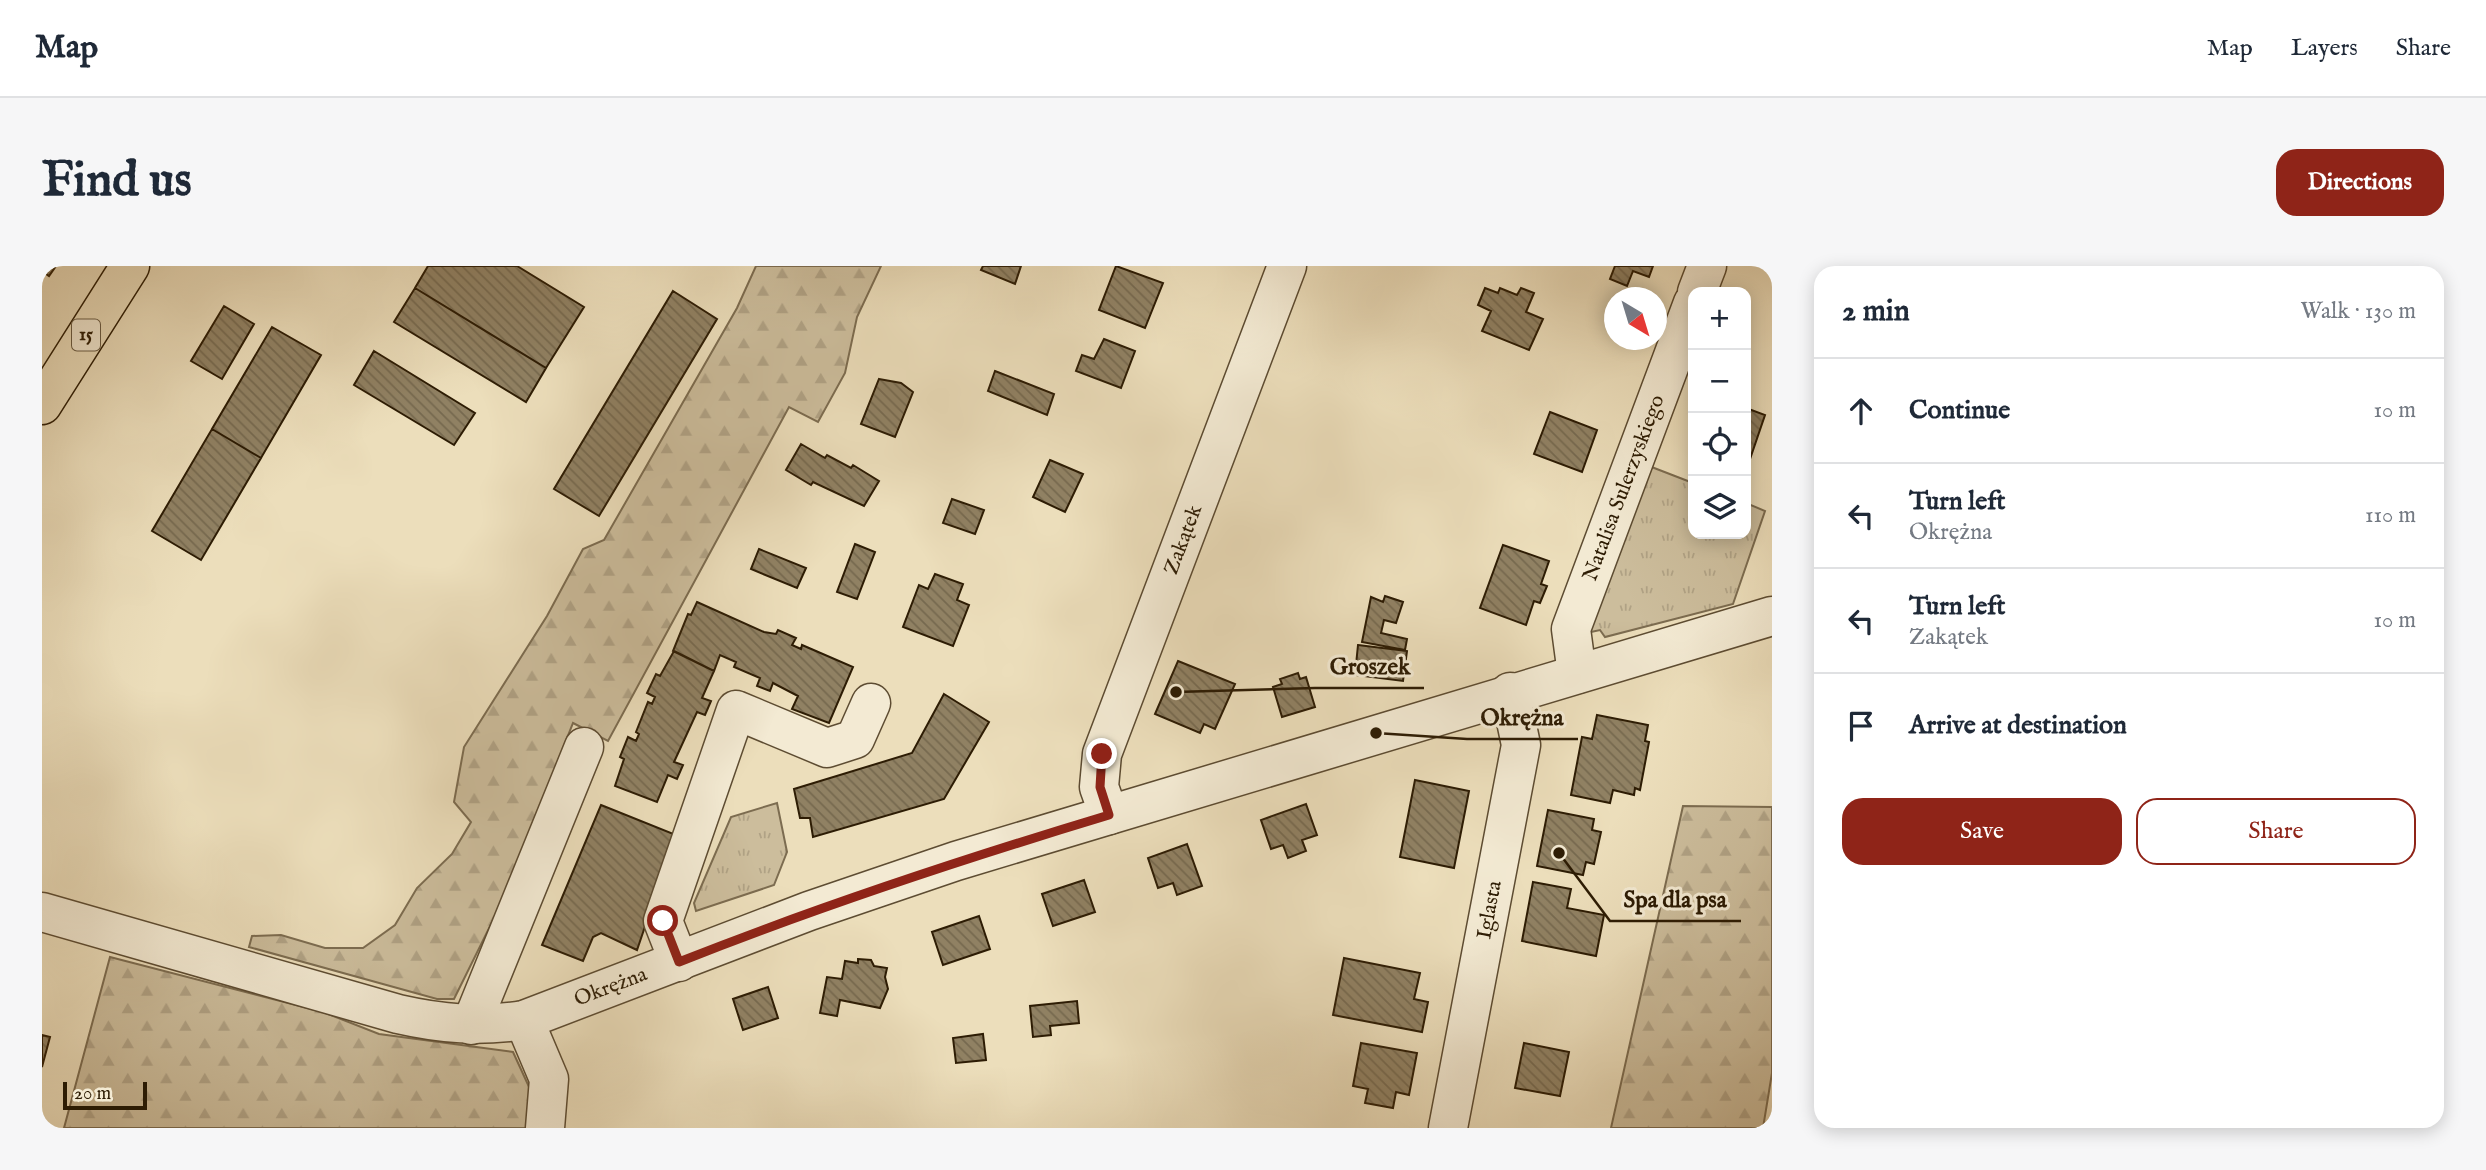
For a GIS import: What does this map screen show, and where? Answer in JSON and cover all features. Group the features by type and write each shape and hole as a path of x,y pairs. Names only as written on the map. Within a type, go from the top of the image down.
{"main road":[{"name":"15","path":"42,405 130,266"}],"street":[{"name":"Zakątek","path":"1109,815 1100,787 1102,754 1287,266"},
{"path":"1700,287 1707,266"},
{"name":"Natalisa Sulerzyskiego","path":"1577,674 1571,629 1688,316"},
{"name":"Okrężna","path":"42,912 398,1014 443,1024 471,1025 524,1020 821,907 956,861 1772,615"},
{"name":"Iglasta","path":"1448,1128 1521,745 1510,692"},
{"path":"679,962 663,921 736,710 827,748 855,738 871,703"},
{"path":"471,1025 584,747"},
{"path":"524,1020 549,1079 545,1128"}],"green space":[{"path":"756,266 881,266 857,317 845,373 818,422 789,407 608,741 573,723 504,898 454,999 437,999 249,947 252,936 281,935 325,948 363,948 395,925 417,888 452,854 471,822 454,802 464,747 547,616 583,549 604,540 737,308"},
{"path":"1649,466 1688,481 1688,539 1751,539 1751,505 1765,511 1733,604 1605,637 1600,630 1591,632 1590,618"},
{"path":"777,803 787,852 774,885 696,911 694,903 731,817"},
{"path":"1683,806 1772,807 1772,1073 1763,1128 1611,1128"},
{"path":"110,957 323,1012 379,1034 513,1052 530,1089 526,1128 64,1128"}],"building":[{"path":"42,266 56,266 49,276 42,271"},
{"path":"428,266 517,266 584,307 546,368 415,288"},
{"path":"983,266 1021,266 1015,284 981,270"},
{"path":"1116,266 1163,283 1145,328 1099,310"},
{"path":"1615,266 1653,266 1649,277 1633,271 1627,286 1610,279"},
{"path":"415,288 546,368 526,402 394,322"},
{"path":"1485,288 1498,293 1500,288 1517,295 1521,288 1534,293 1526,312 1543,319 1529,350 1482,331 1491,311 1478,305"},
{"path":"673,291 717,319 599,516 554,489"},
{"path":"224,306 254,324 222,379 191,361"},
{"path":"272,327 321,355 261,458 212,429"},
{"path":"1104,339 1135,351 1121,388 1076,371 1082,355 1094,359"},
{"path":"374,351 475,413 454,445 354,385"},
{"path":"995,371 1054,394 1047,415 988,391"},
{"path":"879,379 901,383 913,392 895,437 861,424"},
{"path":"1751,410 1765,415 1751,456"},
{"path":"1550,412 1597,430 1582,472 1534,454"},
{"path":"212,429 261,458 201,560 152,531"},
{"path":"801,444 825,458 827,455 851,468 853,465 879,481 864,506 813,482 811,485 786,470"},
{"path":"1050,460 1083,474 1065,512 1033,497"},
{"path":"952,499 984,510 975,534 943,523"},
{"path":"855,544 875,552 857,599 837,592"},
{"path":"1503,545 1549,561 1541,584 1547,586 1540,603 1534,601 1526,625 1480,608"},
{"path":"759,549 806,568 797,588 751,569"},
{"path":"935,574 963,584 957,600 969,605 953,646 903,627 919,585 928,589"},
{"path":"1385,596 1403,602 1396,623 1384,620 1381,633 1407,639 1405,650 1362,642 1371,597 1383,602"},
{"path":"697,602 764,632 776,634 778,630 796,638 792,645 801,649 802,645 853,667 829,723 792,709 798,696 773,683 770,691 757,686 760,678 734,667 736,662 720,655 714,671 673,651 688,614 691,615"},
{"path":"1358,645 1407,651 1403,681 1355,675"},
{"path":"674,651 714,671 702,698 711,701 705,715 697,712 674,762 683,765 677,779 668,775 657,802 615,786 624,759 620,757 628,737 636,741 639,734 636,732 648,702 652,704 655,697 647,693 656,674 660,676"},
{"path":"1178,661 1235,684 1215,729 1204,724 1200,733 1155,714"},
{"path":"1298,673 1300,679 1306,677 1315,707 1282,717 1273,687 1282,684 1280,679"},
{"path":"944,694 989,722 944,799 813,837 810,818 800,818 794,789 912,753"},
{"path":"1597,715 1648,725 1645,741 1649,742 1640,790 1635,788 1634,795 1613,790 1610,803 1571,795 1582,737 1592,739"},
{"path":"1415,780 1469,791 1454,868 1400,857"},
{"path":"1306,804 1317,835 1302,840 1306,851 1288,858 1283,845 1271,849 1261,820"},
{"path":"601,805 676,835 637,950 601,933 593,937 583,961 542,945"},
{"path":"1548,810 1594,819 1592,830 1601,832 1594,864 1586,862 1583,875 1537,866"},
{"path":"1187,844 1202,886 1177,895 1173,883 1158,888 1148,858"},
{"path":"1084,880 1095,912 1053,926 1042,894"},
{"path":"1533,882 1571,889 1567,908 1604,915 1596,956 1522,941"},
{"path":"979,916 990,949 943,965 932,932"},
{"path":"1344,958 1420,973 1414,999 1428,1002 1422,1032 1333,1015"},
{"path":"858,959 871,960 874,966 887,968 885,977 888,989 880,1008 840,1000 837,1016 820,1013 827,977 842,979 845,961 858,963"},
{"path":"768,987 778,1018 743,1030 733,999"},
{"path":"1077,1001 1079,1023 1050,1026 1051,1035 1033,1037 1030,1006"},
{"path":"983,1034 986,1060 956,1063 953,1038"},
{"path":"42,1035 50,1037 42,1067"},
{"path":"1361,1043 1417,1053 1409,1095 1396,1092 1393,1108 1365,1103 1368,1089 1353,1086"},
{"path":"1524,1043 1569,1052 1560,1096 1515,1088"}],"place":[{"name":"Groszek","path":"1176,692"},
{"name":"Okrężna","path":"1376,733"},
{"name":"Spa dla psa","path":"1559,853"}],"route":[{"path":"663,921 679,962 809,911 956,861 1109,815 1100,787 1102,754"}]}
